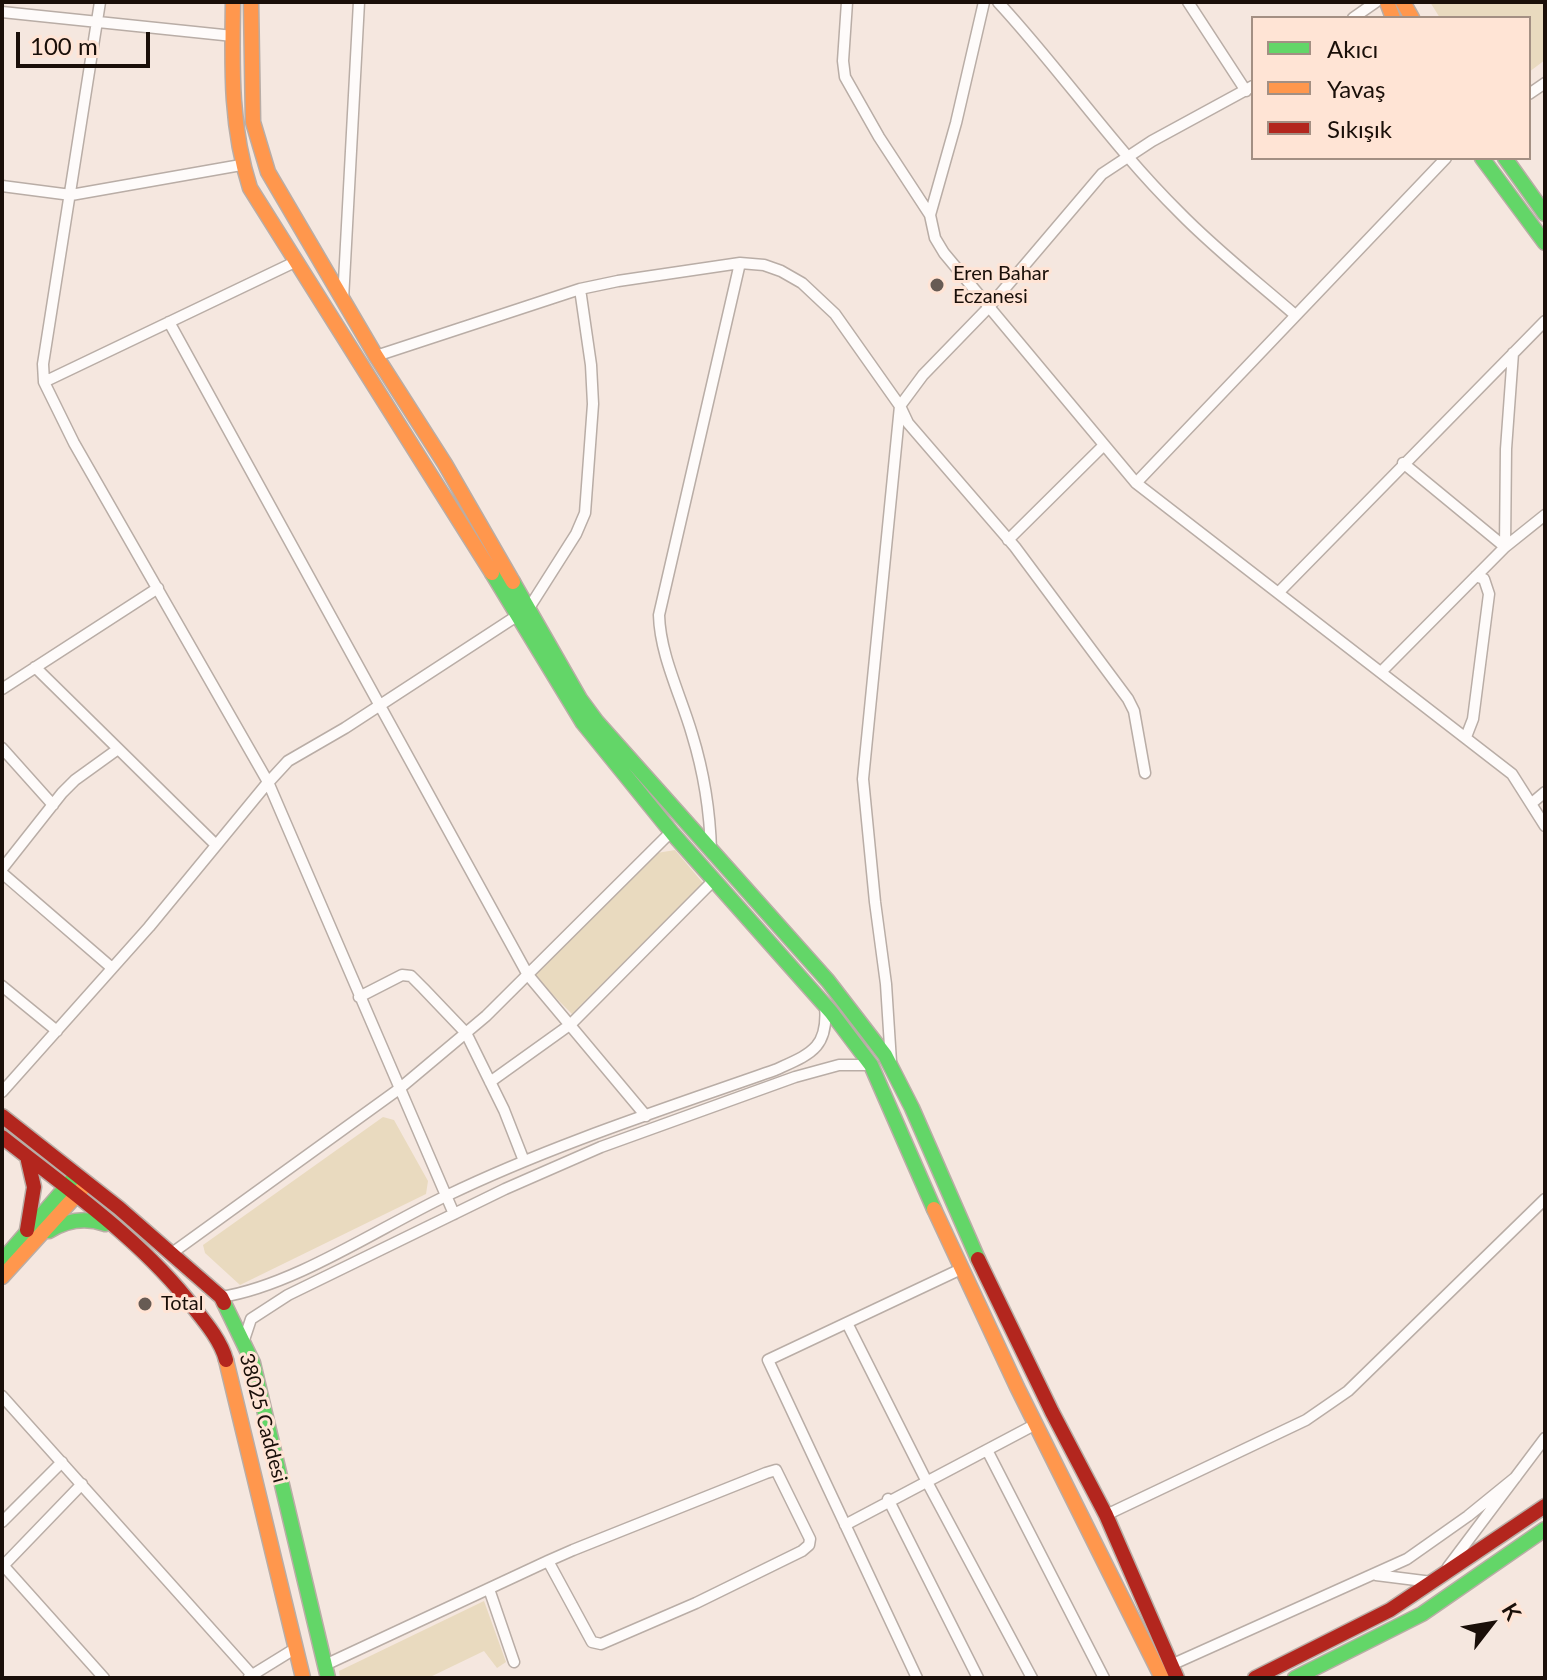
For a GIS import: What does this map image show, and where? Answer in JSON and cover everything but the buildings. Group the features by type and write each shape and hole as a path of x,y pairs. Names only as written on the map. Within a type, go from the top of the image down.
{"street":[{"path":"100,2 43,364 44,382 74,443 268,782 454,1214"},
{"path":"233,2 233,122 241,165 250,188 580,699 597,722 828,981 891,1066 978,1259 1106,1515 1167,1675"},
{"path":"251,2 253,122 260,151 277,192 445,464 583,723 671,832 825,1005 871,1065 961,1269 1036,1424 1167,1675"},
{"path":"343,302 359,2"},
{"path":"847,2 843,61 845,77 852,93 930,215 935,238 944,253 1136,483 1512,774 1545,826"},
{"path":"930,215 956,123 984,2"},
{"path":"998,2 1033,40 1127,156 1180,214 1294,314"},
{"path":"891,1066 886,984 863,779 900,406 923,375 989,307 1102,174 1127,156 1250,89 1188,2"},
{"path":"1356,16 1376,2"},
{"path":"2,12 233,36"},
{"path":"1136,483 1444,160"},
{"path":"1483,160 1545,243"},
{"path":"1506,160 1545,214"},
{"path":"2,186 71,195 241,165"},
{"path":"44,382 297,261"},
{"path":"376,356 580,289 618,281 740,263 764,265 781,271 820,297 835,314 900,406 908,423 1008,540 1128,699 1134,711 1145,773"},
{"path":"711,851 707,792 662,639 659,615 740,263"},
{"path":"2,1092 288,761 523,612 576,534 585,513 593,404 580,289"},
{"path":"1278,593 1545,321"},
{"path":"169,322 528,975 646,1116"},
{"path":"1505,547 1506,449 1513,353"},
{"path":"1008,540 1104,445"},
{"path":"1403,463 1505,547"},
{"path":"1382,671 1505,547 1545,515"},
{"path":"1466,737 1473,719 1489,594 1489,586 1484,579 1476,576"},
{"path":"2,689 158,588"},
{"path":"35,667 216,845"},
{"path":"2,748 53,805"},
{"path":"112,968 2,871 75,780 118,749"},
{"path":"1532,803 1545,792"},
{"path":"172,1253 399,1089 466,1033 671,832"},
{"path":"490,1082 571,1024 714,880"},
{"path":"359,997 402,975 411,976 466,1033 524,1161"},
{"path":"2,986 57,1031"},
{"path":"221,1297 233,1296 300,1271 446,1196 524,1161 775,1070 809,1054 821,1043 826,1028 825,1005"},
{"path":"808,1074 818,1065 809,1054"},
{"path":"243,1343 247,1324 301,1289 601,1147 808,1074 839,1065 871,1065"},
{"name":"38025 Caddesi","path":"2,1116 172,1253 221,1297 253,1363 326,1672"},
{"name":"38025 Caddesi","path":"2,1137 152,1260 213,1330 225,1355 303,1678"},
{"path":"2,1277 31,1236 34,1174 27,1157"},
{"path":"2,1261 31,1236 82,1179"},
{"path":"1106,1515 1306,1420 1338,1398 1545,1199"},
{"path":"31,1236 88,1219 99,1221 119,1232"},
{"path":"917,1678 768,1360 961,1269"},
{"path":"847,1323 926,1480 1032,1678"},
{"path":"2,1396 249,1676 296,1648"},
{"path":"845,1525 888,1499 1036,1424"},
{"path":"1436,1581 1545,1438"},
{"path":"987,1450 1104,1678"},
{"path":"2,1522 62,1462"},
{"path":"326,1672 548,1561 776,1470 810,1539 809,1545 802,1551 696,1603 601,1644 592,1642 548,1561"},
{"path":"1167,1675 1407,1559 1516,1477"},
{"path":"82,1484 2,1565 104,1678"},
{"path":"888,1499 978,1678"},
{"path":"1255,1678 1390,1610 1545,1506"},
{"path":"1295,1678 1422,1614 1545,1529"},
{"path":"1373,1575 1436,1581"},
{"path":"489,1589 514,1662"}],"shaded area":[{"path":"1430,2 1545,2 1545,60 1531,70 1531,16 1439,16"},
{"path":"675,850 703,883 572,1014 534,976 657,853"},
{"path":"383,1117 394,1120 428,1181 426,1194 240,1285 205,1253 203,1245"},
{"path":"484,1601 506,1662 497,1668 484,1651 428,1678 340,1678 339,1671"}],"traffic: fast":[{"path":"1483,160 1545,243"},
{"path":"1506,160 1545,214"},
{"path":"492,573 583,723 673,834 831,1012 871,1065 934,1209"},
{"path":"513,582 580,699 597,722 828,981 885,1055 912,1108 978,1259"},
{"path":"2,1261 71,1181"},
{"path":"49,1231 76,1221 105,1224"},
{"path":"224,1303 253,1363 328,1678"},
{"path":"1295,1678 1422,1614 1545,1529"}],"traffic: slow":[{"path":"233,2 236,119 250,188 492,573"},
{"path":"251,2 253,122 268,172 513,582"},
{"path":"1387,2 1392,16"},
{"path":"1403,2 1411,16"},
{"path":"2,1277 82,1189"},
{"path":"934,1209 1017,1387 1162,1678"},
{"path":"226,1360 303,1678"}],"traffic: jam":[{"path":"2,1116 119,1208 221,1297 224,1303"},
{"path":"2,1137 104,1217 151,1260 208,1326 226,1360"},
{"path":"27,1230 34,1187 28,1161"},
{"path":"978,1259 1106,1515 1177,1678"},
{"path":"1255,1678 1390,1610 1545,1506"}],"place":[{"name":"Eren Bahar Eczanesi","path":"937,285"},
{"name":"Total","path":"145,1304"}]}
